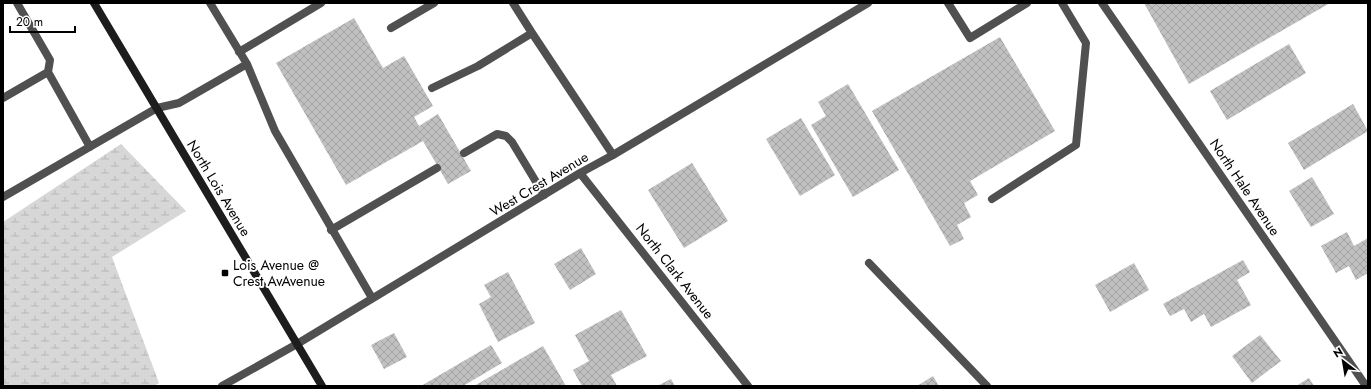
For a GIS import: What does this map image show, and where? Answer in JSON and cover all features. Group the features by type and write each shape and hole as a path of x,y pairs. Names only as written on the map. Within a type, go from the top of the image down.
{"street":[{"path":"17,3 50,60 48,72 90,147"},
{"name":"North Lois Avenue","path":"94,3 322,386"},
{"path":"210,3 247,64 275,131 331,230 372,298"},
{"path":"239,52 321,3"},
{"path":"391,28 434,3"},
{"path":"513,3 613,155"},
{"name":"West Crest Avenue","path":"222,386 297,344 580,173 613,155 868,3"},
{"path":"948,3 970,38 1027,3"},
{"path":"992,199 1076,145 1086,43 1062,3"},
{"name":"North Hale Avenue","path":"1102,3 1366,386"},
{"path":"432,88 478,66 532,33"},
{"path":"3,197 157,108 179,103 247,64"},
{"path":"3,98 48,72"},
{"path":"464,153 497,134 506,136 512,142 544,195"},
{"path":"331,230 437,168"},
{"name":"North Clark Avenue","path":"580,173 748,386"},
{"path":"869,263 987,386"}],"green space":[{"path":"121,144 186,211 112,257 159,383 154,386 3,386 3,222"}],"building":[{"path":"1144,3 1330,3 1189,84"},
{"path":"354,18 383,68 404,56 433,106 414,117 419,126 438,114 471,171 448,184 423,141 346,185 276,63"},
{"path":"1000,37 1055,131 970,181 978,195 964,203 971,217 957,225 964,239 950,246 872,111"},
{"path":"1289,44 1306,73 1227,120 1210,91"},
{"path":"848,84 899,170 853,197 811,125 826,116 818,102"},
{"path":"1353,104 1368,131 1304,170 1288,143"},
{"path":"801,118 835,175 800,196 766,139"},
{"path":"692,163 728,221 684,248 648,190"},
{"path":"1312,177 1334,214 1311,227 1289,191"},
{"path":"1347,232 1354,246 1368,238 1368,273 1356,280 1349,266 1336,273 1321,246"},
{"path":"581,248 596,274 570,290 554,264"},
{"path":"1243,260 1250,272 1237,280 1251,305 1211,327 1204,314 1191,322 1184,309 1170,316 1163,304"},
{"path":"1134,263 1149,290 1110,312 1095,285"},
{"path":"508,272 535,323 498,342 479,304 491,297 484,285"},
{"path":"621,310 647,356 611,375 617,386 582,386 573,370 589,361 575,335"},
{"path":"394,333 407,357 384,369 371,345"},
{"path":"1260,335 1281,361 1252,383 1232,356"},
{"path":"491,345 502,363 463,386 421,386"},
{"path":"543,346 566,386 474,386"},
{"path":"933,376 939,386 917,386"},
{"path":"1309,378 1314,386 1296,386"},
{"path":"671,379 675,386 657,386"}],"place":[{"name":"Lois Avenue @ Crest AvAvenue","path":"225,273"}]}
